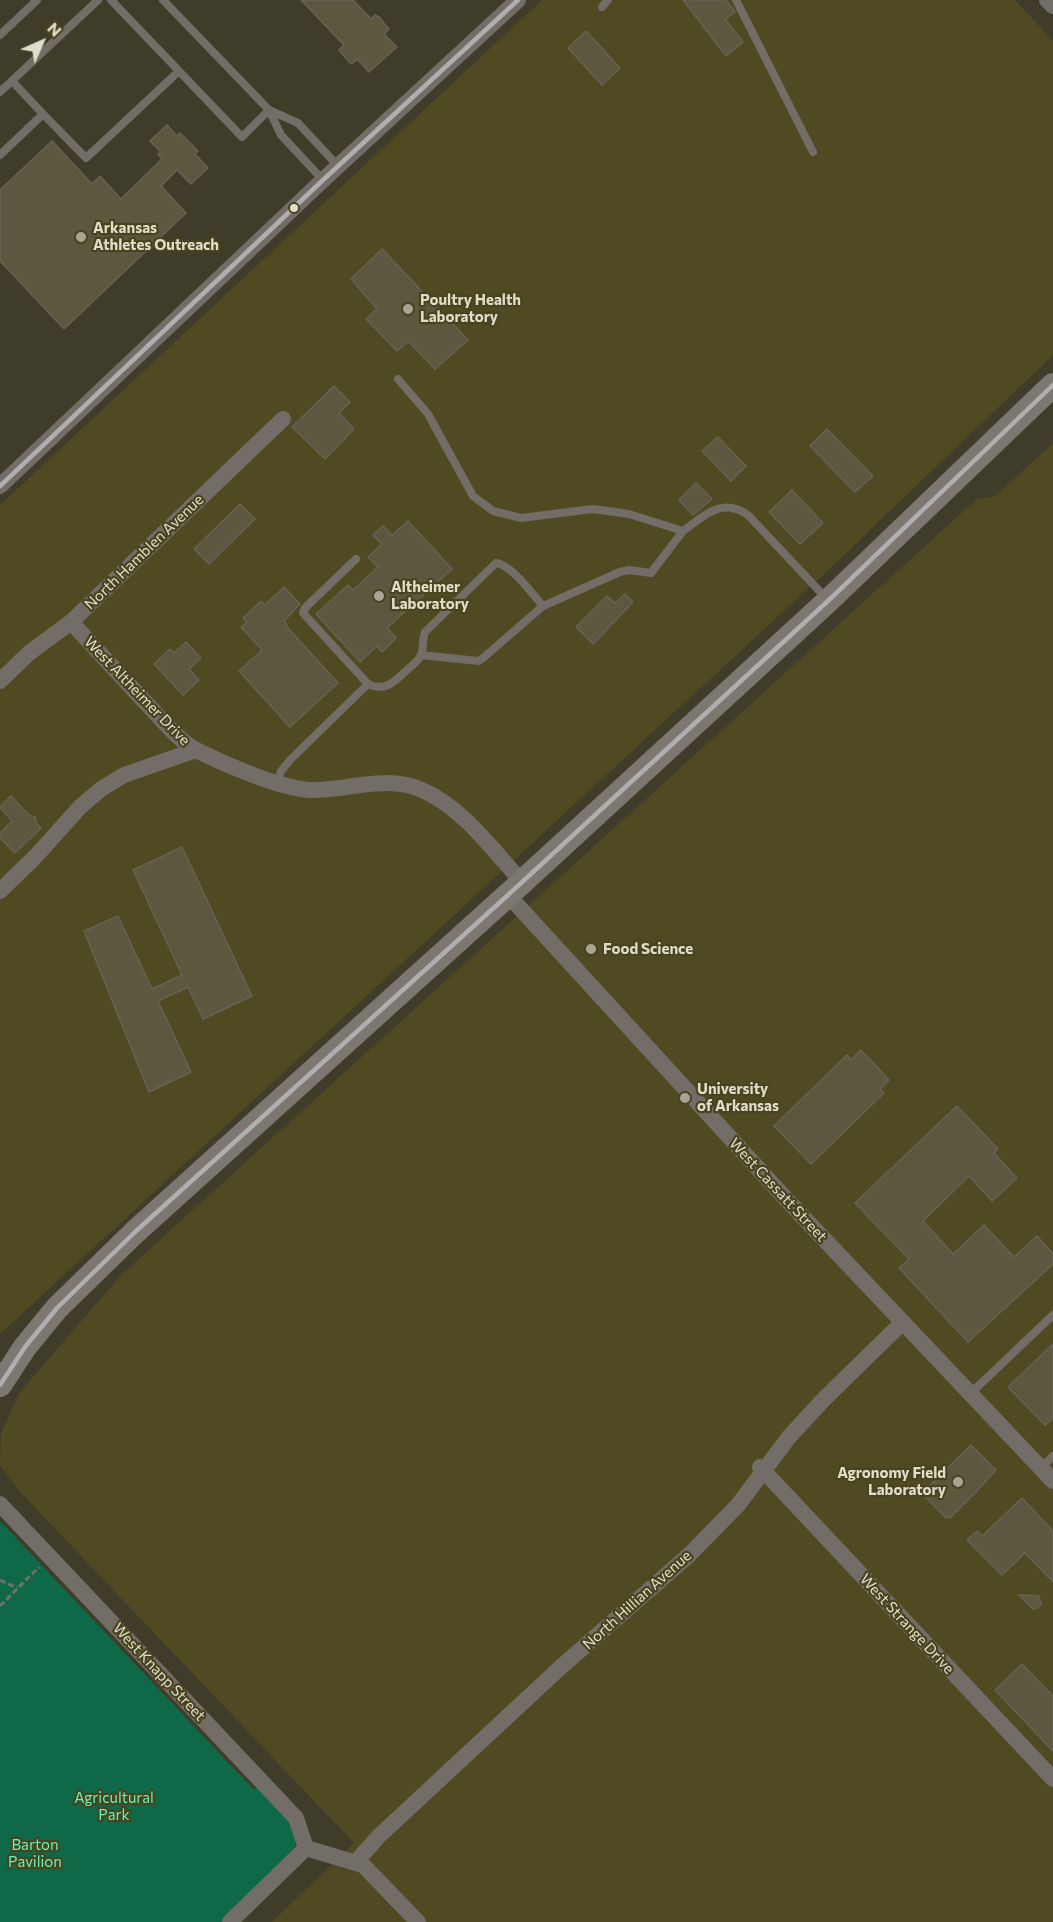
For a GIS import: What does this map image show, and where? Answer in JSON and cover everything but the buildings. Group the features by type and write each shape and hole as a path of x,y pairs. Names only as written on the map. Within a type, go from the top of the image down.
{"main road":[{"path":"0,1385 25,1347 57,1308 128,1239 357,1029 515,889 829,600 1053,386"}],"street":[{"path":"0,486 323,180 518,0"},
{"path":"1047,0 1053,6"},
{"name":"North Hamblen Avenue","path":"0,681 29,653 70,622 283,419"},
{"name":"West Altheimer Drive","path":"70,622 170,728 196,750 277,783 309,790 398,782 423,790 448,805 471,826 515,889"},
{"path":"2,885 36,856 81,807 101,789 124,775 196,750"},
{"name":"West Cassatt Street","path":"515,889 787,1200 1053,1481"},
{"name":"North Hillian Avenue","path":"355,1863 379,1836 545,1682 689,1555 738,1505 761,1469 789,1437 824,1399 903,1322"},
{"name":"West Strange Drive","path":"761,1469 1053,1779"},
{"name":"West Knapp Street","path":"0,1504 297,1818 306,1848"},
{"path":"230,1922 306,1848 363,1864 418,1922"}],"lane":[{"path":"0,36 37,0"},
{"path":"0,92 98,0"},
{"path":"111,0 242,137 269,110"},
{"path":"163,0 269,110 281,135 323,180"},
{"path":"602,7 608,0"},
{"path":"736,0 813,152"},
{"path":"12,81 86,158 179,71"},
{"path":"269,110 298,123 338,166"},
{"path":"0,155 43,114"},
{"path":"398,379 428,414 474,496 493,511 521,518 593,509 629,514 683,531"},
{"path":"422,655 478,661 543,606 629,570 651,573 683,531 715,510 728,506 738,508 748,515 829,600"},
{"path":"356,559 305,608 303,613 369,684 380,687 391,684 422,655 422,639 425,632 496,563 503,564 510,570 543,606"},
{"path":"277,783 281,771 290,760 369,684"},
{"path":"970,1394 1053,1315"},
{"path":"1041,1468 1053,1456"}],"path":[{"path":"0,1606 49,1556"},
{"path":"0,1580 17,1588"}],"shaded area":[{"path":"542,0 1015,0 1053,41 1053,355 822,576 0,1334 0,505"},
{"name":"University of Arkansas","path":"1053,443 1053,1922 272,1922 354,1843 21,1493 0,1465 1,1433 20,1392 121,1275 977,499 994,497"}],"green space":[{"name":"Agricultural Park","path":"0,1521 254,1790 259,1786 286,1816 295,1834 296,1843 290,1858 226,1922 0,1922"}],"transit line":[{"path":"0,486 323,180 518,0"},
{"path":"0,1385 25,1347 57,1308 135,1232 508,895 829,600 1053,385"}],"place":[{"name":"Arkansas Athletes Outreach","path":"81,237"},
{"name":"Poultry Health Laboratory","path":"408,309"},
{"name":"Altheimer Laboratory","path":"379,596"},
{"name":"Food Science","path":"591,949"},
{"name":"University of Arkansas","path":"685,1098"},
{"name":"Agronomy Field Laboratory","path":"958,1482"}],"park label":[{"name":"Barton Pavilion","path":"35,1854"}]}
